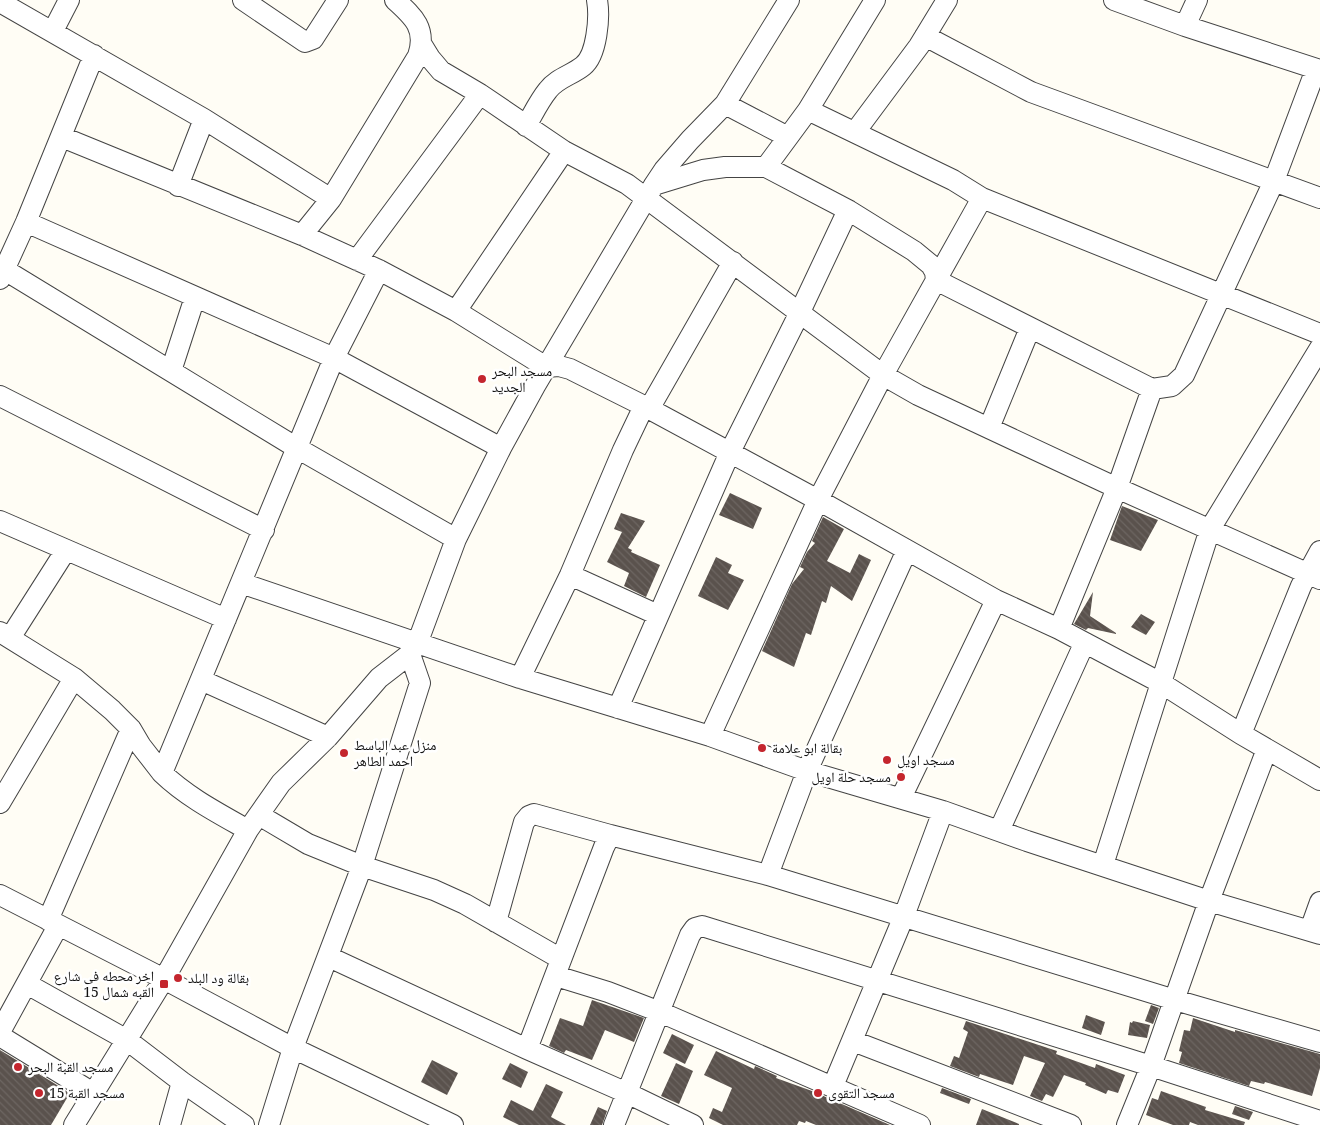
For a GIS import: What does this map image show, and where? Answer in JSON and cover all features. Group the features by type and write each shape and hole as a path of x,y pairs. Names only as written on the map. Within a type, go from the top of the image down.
{"street":[{"path":"53,31 69,0"},
{"path":"243,0 300,41 305,42 313,39 338,0"},
{"path":"302,236 331,198 408,76 418,56 422,45 421,34 413,16 395,0"},
{"path":"526,126 549,89 590,59 596,41 597,0"},
{"path":"74,1125 164,979 254,823 281,783 328,737 378,678 414,649 456,539 501,448 546,367 664,170 725,104 789,0"},
{"path":"766,167 808,110 875,0"},
{"path":"855,132 926,36 947,0"},
{"path":"936,280 1152,389 1172,386 1184,375 1274,181 1318,69 1185,26 1114,0"},
{"path":"1185,26 1197,0"},
{"path":"2,8 53,31 204,119 331,198"},
{"path":"926,36 1031,92 1320,198"},
{"path":"422,45 441,71 480,94 564,151 627,184 650,192 733,262 799,314 883,375 918,395 1117,488 1314,576"},
{"path":"94,56 62,138 2,272 171,371 297,448 456,539"},
{"path":"357,260 480,94"},
{"path":"725,104 788,137"},
{"path":"808,110 953,180 982,198 1320,334"},
{"path":"178,186 204,119"},
{"path":"62,138 302,236 379,270 456,311 546,367 559,366 570,369 647,407 996,600 1059,629 1160,683 1241,734 1320,780"},
{"path":"456,311 564,151"},
{"path":"650,192 703,170 725,167 766,167 848,210 914,251 932,265 936,272 936,280"},
{"path":"710,736 818,500 883,375 982,198"},
{"path":"618,708 730,452 799,314 848,210"},
{"path":"26,222 334,358 501,448"},
{"path":"520,678 570,575 622,450 733,262"},
{"path":"162,773 334,358 379,270"},
{"path":"171,371 195,296"},
{"path":"989,428 1030,328"},
{"path":"1103,865 1210,529 1320,348"},
{"path":"1059,629 1117,488 1152,389"},
{"path":"0,396 264,530"},
{"path":"0,521 226,619"},
{"path":"66,550 5,635 74,678 112,710 132,729 162,773 172,783 191,796 362,866 434,890 465,904 496,922 559,968 608,992 660,1012 833,1086 907,1123"},
{"path":"768,875 807,771 907,550"},
{"path":"1241,734 1301,586 1314,576 1320,551"},
{"path":"570,575 658,615"},
{"path":"241,584 414,649 520,678 710,736 807,771 943,811 1209,901 1315,932 1320,902"},
{"path":"900,798 996,600"},
{"path":"999,831 1084,644"},
{"path":"269,1125 293,1048 362,866 420,683 414,649"},
{"path":"0,803 74,678"},
{"path":"201,680 328,737"},
{"path":"0,1032 27,984 132,729"},
{"path":"1127,1125 1151,1066 1209,901 1267,749"},
{"path":"833,1086 904,916 943,811"},
{"path":"496,922 524,822 529,816 534,814 768,875 1175,1000 1320,1042"},
{"path":"528,1050 610,835"},
{"path":"0,896 164,979 293,1048 453,1125"},
{"path":"614,1125 690,935 695,928 702,926 877,979 1320,1121"},
{"path":"329,957 693,1125"},
{"path":"27,984 127,1040 182,1082 244,1125"},
{"path":"0,1036 93,1093"},
{"path":"853,1041 1071,1125"},
{"path":"170,1125 182,1082"}],"building":[{"path":"730,493 762,508 753,529 719,515"},
{"path":"1122,506 1158,520 1141,551 1110,540"},
{"path":"621,513 645,521 628,548 632,550 631,552 660,565 646,597 624,586 629,573 607,562 622,532 614,529"},
{"path":"823,517 844,529 827,561 850,573 859,554 871,560 852,601 831,586 826,603 822,601 811,635 806,633 794,667 762,651 792,584 804,569 800,567 807,552 815,543 812,541"},
{"path":"716,557 732,565 728,573 744,580 728,610 698,596"},
{"path":"1093,592 1090,616 1116,634 1088,628 1086,630 1074,624"},
{"path":"1141,614 1155,622 1146,635 1131,627"},
{"path":"592,1000 644,1018 634,1042 605,1030 592,1060 566,1050 564,1053 549,1046 560,1018 583,1026"},
{"path":"1151,1005 1159,1008 1153,1024 1145,1021"},
{"path":"1086,1015 1105,1022 1101,1035 1082,1028"},
{"path":"1193,1018 1235,1032 1235,1030 1320,1054 1320,1068 1312,1096 1265,1082 1264,1084 1251,1081 1249,1086 1179,1063 1182,1052 1179,1051 1184,1030 1190,1031"},
{"path":"966,1021 1057,1051 1056,1054 1095,1068 1096,1064 1125,1075 1118,1093 1108,1090 1106,1094 1085,1085 1086,1083 1064,1075 1053,1097 1046,1094 1042,1101 1030,1096 1045,1063 1024,1056 1013,1085 980,1074 979,1077 950,1066 954,1056 959,1058 968,1032 963,1029"},
{"path":"1133,1021 1150,1025 1147,1038 1128,1035 1130,1022 1132,1023"},
{"path":"672,1034 694,1045 685,1064 663,1053"},
{"name":"مسجد القبة البحر","path":"0,1050 70,1093 51,1125 0,1125"},
{"path":"716,1051 754,1069 755,1066 777,1076 776,1078 812,1091 890,1125 816,1125 806,1121 805,1123 799,1121 797,1125 723,1125 709,1118 713,1108 722,1112 732,1088 704,1075"},
{"path":"432,1060 458,1073 447,1095 421,1082"},
{"path":"510,1063 528,1072 521,1088 502,1079"},
{"path":"676,1063 693,1071 679,1104 661,1096"},
{"path":"546,1084 563,1092 551,1117 566,1125 519,1125 503,1117 511,1100 533,1111"},
{"path":"942,1088 971,1099 969,1104 940,1093"},
{"path":"1161,1091 1206,1107 1205,1110 1245,1122 1244,1125 1198,1125 1190,1122 1189,1125 1173,1125 1146,1115 1152,1098 1158,1100"},
{"path":"1235,1106 1253,1112 1249,1120 1232,1114"},
{"path":"598,1107 607,1111 602,1125 590,1125"},
{"path":"982,1109 1019,1124 1019,1125 976,1125"}],"place":[{"name":"مسجد البحر الجديد","path":"482,379"},
{"name":"بقالة ابو علامة","path":"762,748"},
{"name":"منزل عبد الباسط احمد الطاهر","path":"344,753"},
{"name":"مسجد اويل","path":"887,760"},
{"name":"مسجد حلة اويل","path":"901,777"},
{"name":"بقالة ود البلد","path":"178,978"},
{"name":"اخر محطه في شارع 15 القبه شمال","path":"164,984"},
{"name":"مسجد القبة البحر","path":"18,1067"},
{"name":"مسجد القبة 15","path":"39,1093"},
{"name":"مسجد التقوى","path":"818,1093"}]}
